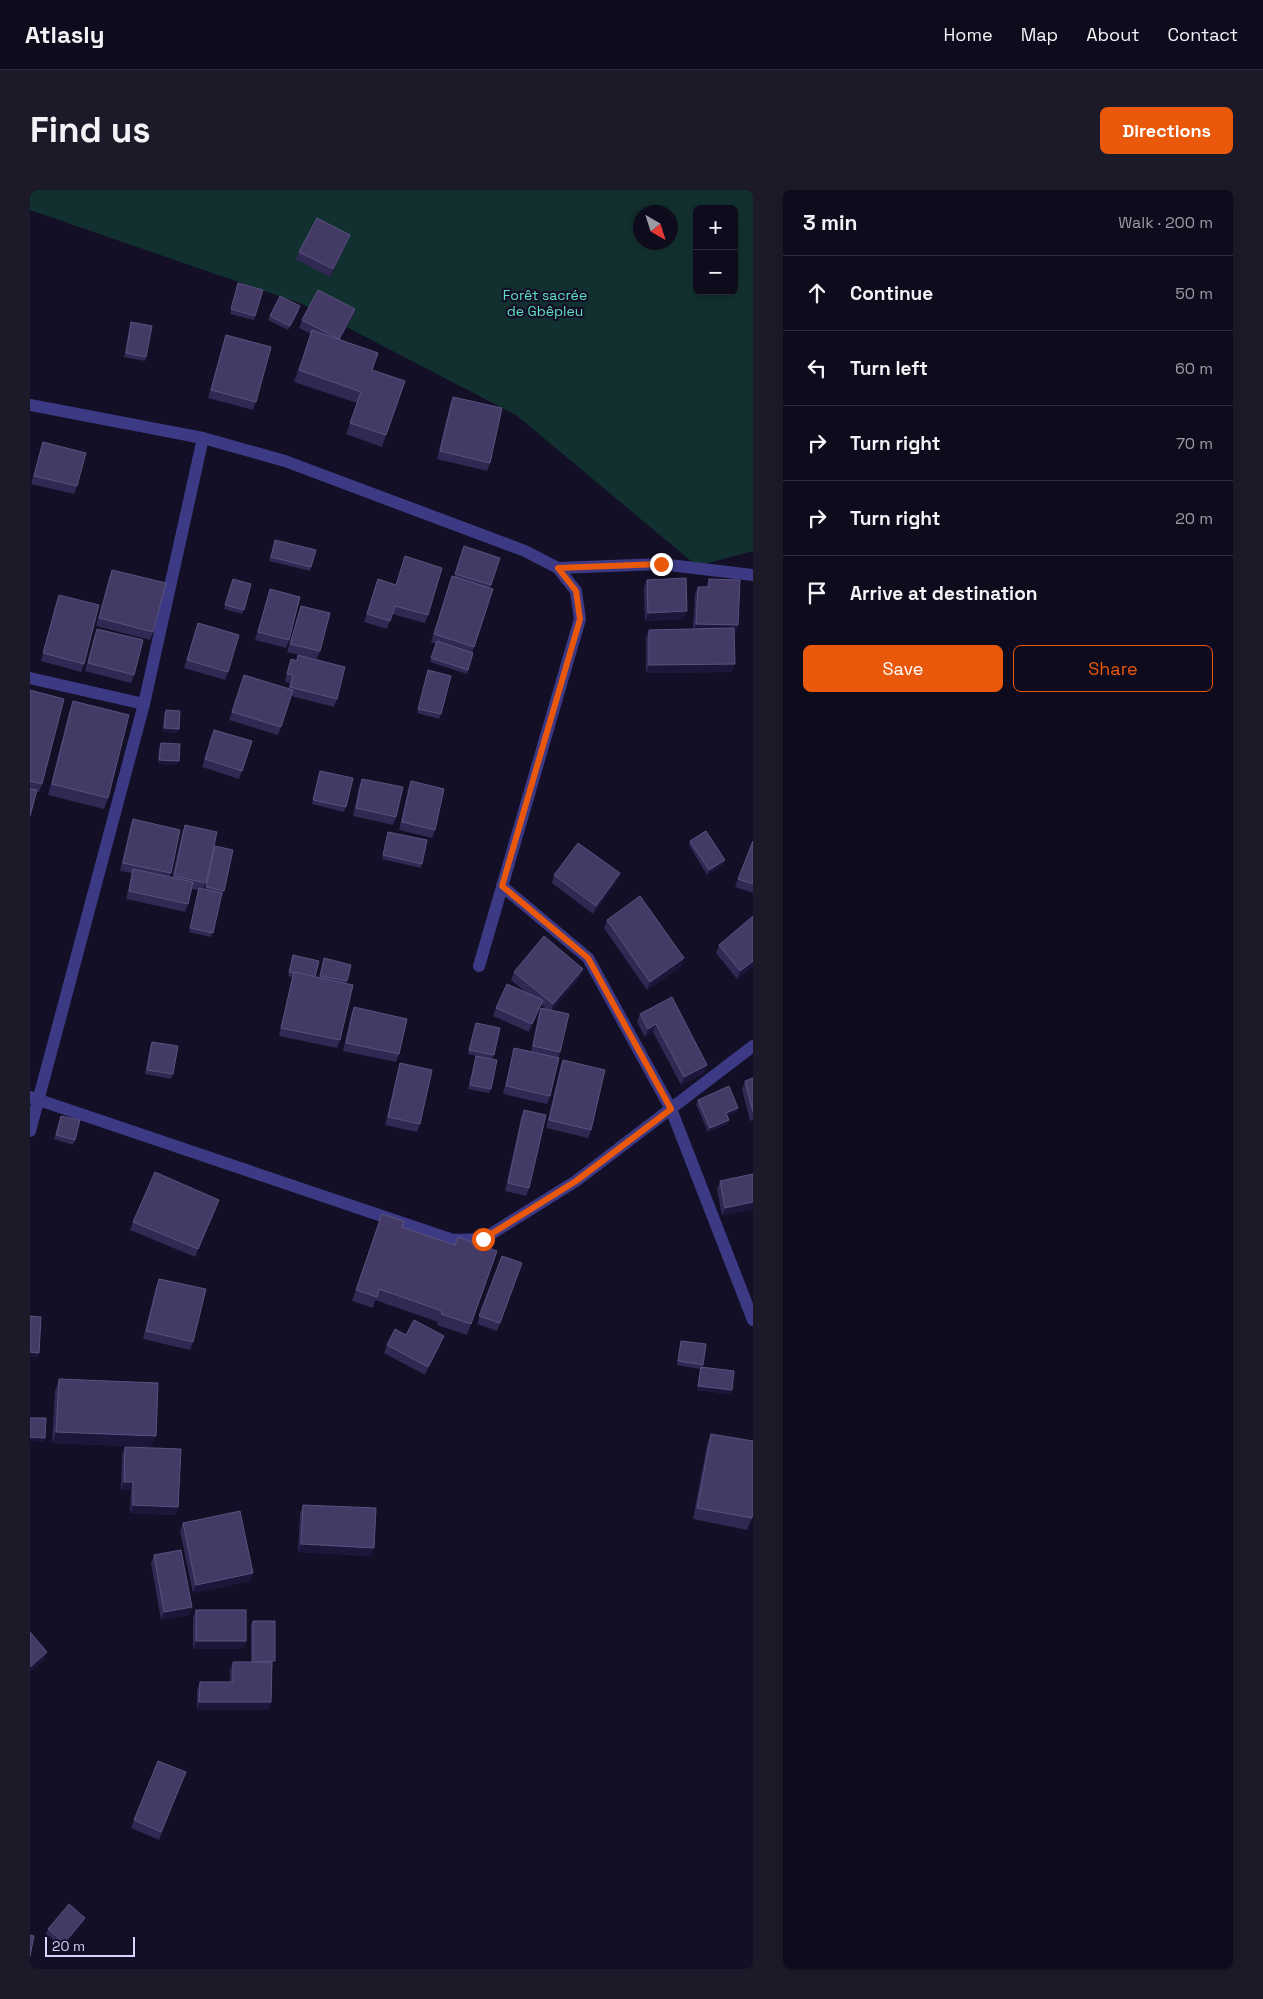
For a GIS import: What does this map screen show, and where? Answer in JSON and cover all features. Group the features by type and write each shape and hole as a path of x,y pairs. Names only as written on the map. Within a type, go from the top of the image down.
{"street":[{"path":"30,405 203,438 285,461 525,551 558,568 576,591 580,619 479,966"},
{"path":"30,1131 34,1098 144,704 203,438"},
{"path":"558,568 661,564 753,575"},
{"path":"30,678 144,704"},
{"path":"502,886 588,958 671,1109 753,1320"},
{"path":"34,1098 453,1240 483,1239 576,1181 753,1046"}],"green space":[{"name":"Forêt sacrée de Gbêpleu","path":"30,190 753,190 753,551 697,566 516,415 302,304 30,210"}],"building":[{"path":"317,218 350,235 333,269 299,252"},
{"path":"238,283 263,290 255,316 231,309"},
{"path":"318,290 355,309 339,339 302,320"},
{"path":"280,296 300,306 290,326 270,316"},
{"path":"131,322 152,326 146,357 126,353"},
{"path":"312,330 378,353 372,370 405,381 386,435 350,423 361,392 299,370"},
{"path":"226,335 271,347 256,402 211,390"},
{"path":"453,397 502,408 490,463 440,451"},
{"path":"43,442 86,453 77,486 34,476"},
{"path":"275,540 316,550 311,567 271,557"},
{"path":"464,546 500,558 491,585 455,574"},
{"path":"405,556 442,568 428,615 395,606 390,621 367,614 378,579 396,585"},
{"path":"112,570 166,583 153,632 99,618"},
{"path":"452,576 493,589 474,647 434,634"},
{"path":"686,578 687,611 648,613 647,580"},
{"path":"233,579 251,584 244,610 225,605"},
{"path":"709,579 740,580 738,625 696,624 698,587 709,587"},
{"path":"270,589 300,597 289,640 258,632"},
{"path":"59,595 99,605 84,664 43,653"},
{"path":"301,606 330,613 320,651 290,644"},
{"path":"198,623 239,635 228,672 187,660"},
{"path":"734,628 735,664 649,665 649,630"},
{"path":"97,629 143,640 134,675 88,663"},
{"path":"437,641 473,653 468,670 431,658"},
{"path":"298,655 345,667 337,699 290,687 293,675 287,674 291,659 297,661"},
{"path":"428,670 451,676 441,714 418,709"},
{"path":"244,675 293,690 281,727 232,712"},
{"path":"30,690 64,699 42,784 30,781"},
{"path":"73,701 129,715 108,798 52,784"},
{"path":"166,710 180,711 179,729 164,728"},
{"path":"214,730 252,741 242,771 205,759"},
{"path":"161,743 180,744 179,761 159,760"},
{"path":"320,771 353,778 346,807 313,800"},
{"path":"362,779 403,787 396,817 356,808"},
{"path":"411,781 444,789 435,830 402,822"},
{"path":"30,789 37,790 30,816"},
{"path":"133,819 180,830 171,873 123,863"},
{"path":"185,825 217,832 206,883 174,876"},
{"path":"706,831 725,860 709,870 690,841"},
{"path":"388,832 427,840 422,864 383,855"},
{"path":"753,841 753,884 738,879"},
{"path":"578,843 620,873 596,906 554,875"},
{"path":"215,846 233,850 224,891 206,887"},
{"path":"133,869 193,882 188,904 129,891"},
{"path":"199,888 222,893 213,933 190,928"},
{"path":"640,896 684,958 650,982 607,920"},
{"path":"753,916 753,961 740,971 719,945"},
{"path":"544,936 583,969 553,1004 514,972"},
{"path":"293,955 319,961 315,977 289,972"},
{"path":"324,958 351,965 347,981 320,976"},
{"path":"294,972 353,985 340,1040 281,1028"},
{"path":"507,984 543,1000 532,1024 496,1008"},
{"path":"672,997 707,1065 684,1077 656,1024 648,1029 640,1014"},
{"path":"354,1007 407,1019 399,1054 346,1043"},
{"path":"541,1008 569,1014 560,1052 533,1046"},
{"path":"476,1023 500,1028 494,1055 469,1050"},
{"path":"152,1042 178,1046 173,1074 147,1070"},
{"path":"514,1048 559,1058 550,1096 506,1086"},
{"path":"476,1056 497,1060 491,1089 470,1085"},
{"path":"563,1060 605,1070 591,1130 549,1120"},
{"path":"400,1063 432,1070 420,1124 388,1117"},
{"path":"753,1078 753,1112 745,1081"},
{"path":"729,1086 738,1108 726,1113 729,1120 710,1128 698,1100"},
{"path":"524,1110 546,1115 529,1188 508,1183"},
{"path":"61,1116 80,1120 75,1140 56,1135"},
{"path":"155,1172 219,1200 198,1249 133,1222"},
{"path":"753,1174 753,1202 725,1208 720,1181"},
{"path":"382,1214 404,1221 402,1227 455,1245 458,1237 497,1251 471,1324 441,1314 442,1311 379,1289 377,1297 356,1290"},
{"path":"502,1256 522,1263 500,1323 479,1316"},
{"path":"159,1279 206,1289 193,1342 146,1331"},
{"path":"30,1316 41,1317 39,1353 30,1352"},
{"path":"414,1320 444,1336 428,1367 387,1345 395,1329 406,1335"},
{"path":"681,1341 706,1344 703,1365 678,1361"},
{"path":"701,1367 734,1371 732,1390 698,1386"},
{"path":"59,1379 158,1383 156,1436 56,1432"},
{"path":"30,1418 46,1418 45,1438 30,1437"},
{"path":"711,1434 753,1441 752,1518 697,1508"},
{"path":"125,1447 181,1449 178,1507 133,1505 133,1482 124,1482"},
{"path":"303,1505 376,1508 374,1548 301,1544"},
{"path":"240,1511 253,1573 196,1585 183,1523"},
{"path":"181,1550 192,1607 164,1612 154,1555"},
{"path":"196,1610 246,1610 246,1641 196,1641"},
{"path":"253,1621 275,1621 275,1661 253,1662"},
{"path":"30,1632 47,1652 30,1667"},
{"path":"233,1662 272,1662 271,1702 199,1702 200,1682 233,1682"},
{"path":"158,1761 186,1772 161,1832 134,1820"},
{"path":"69,1904 85,1918 64,1943 48,1929"},
{"path":"30,1935 34,1936 30,1956"}],"route":[{"path":"483,1239 576,1181 671,1109 588,958 502,886 580,619 576,591 558,568 661,564"}]}
